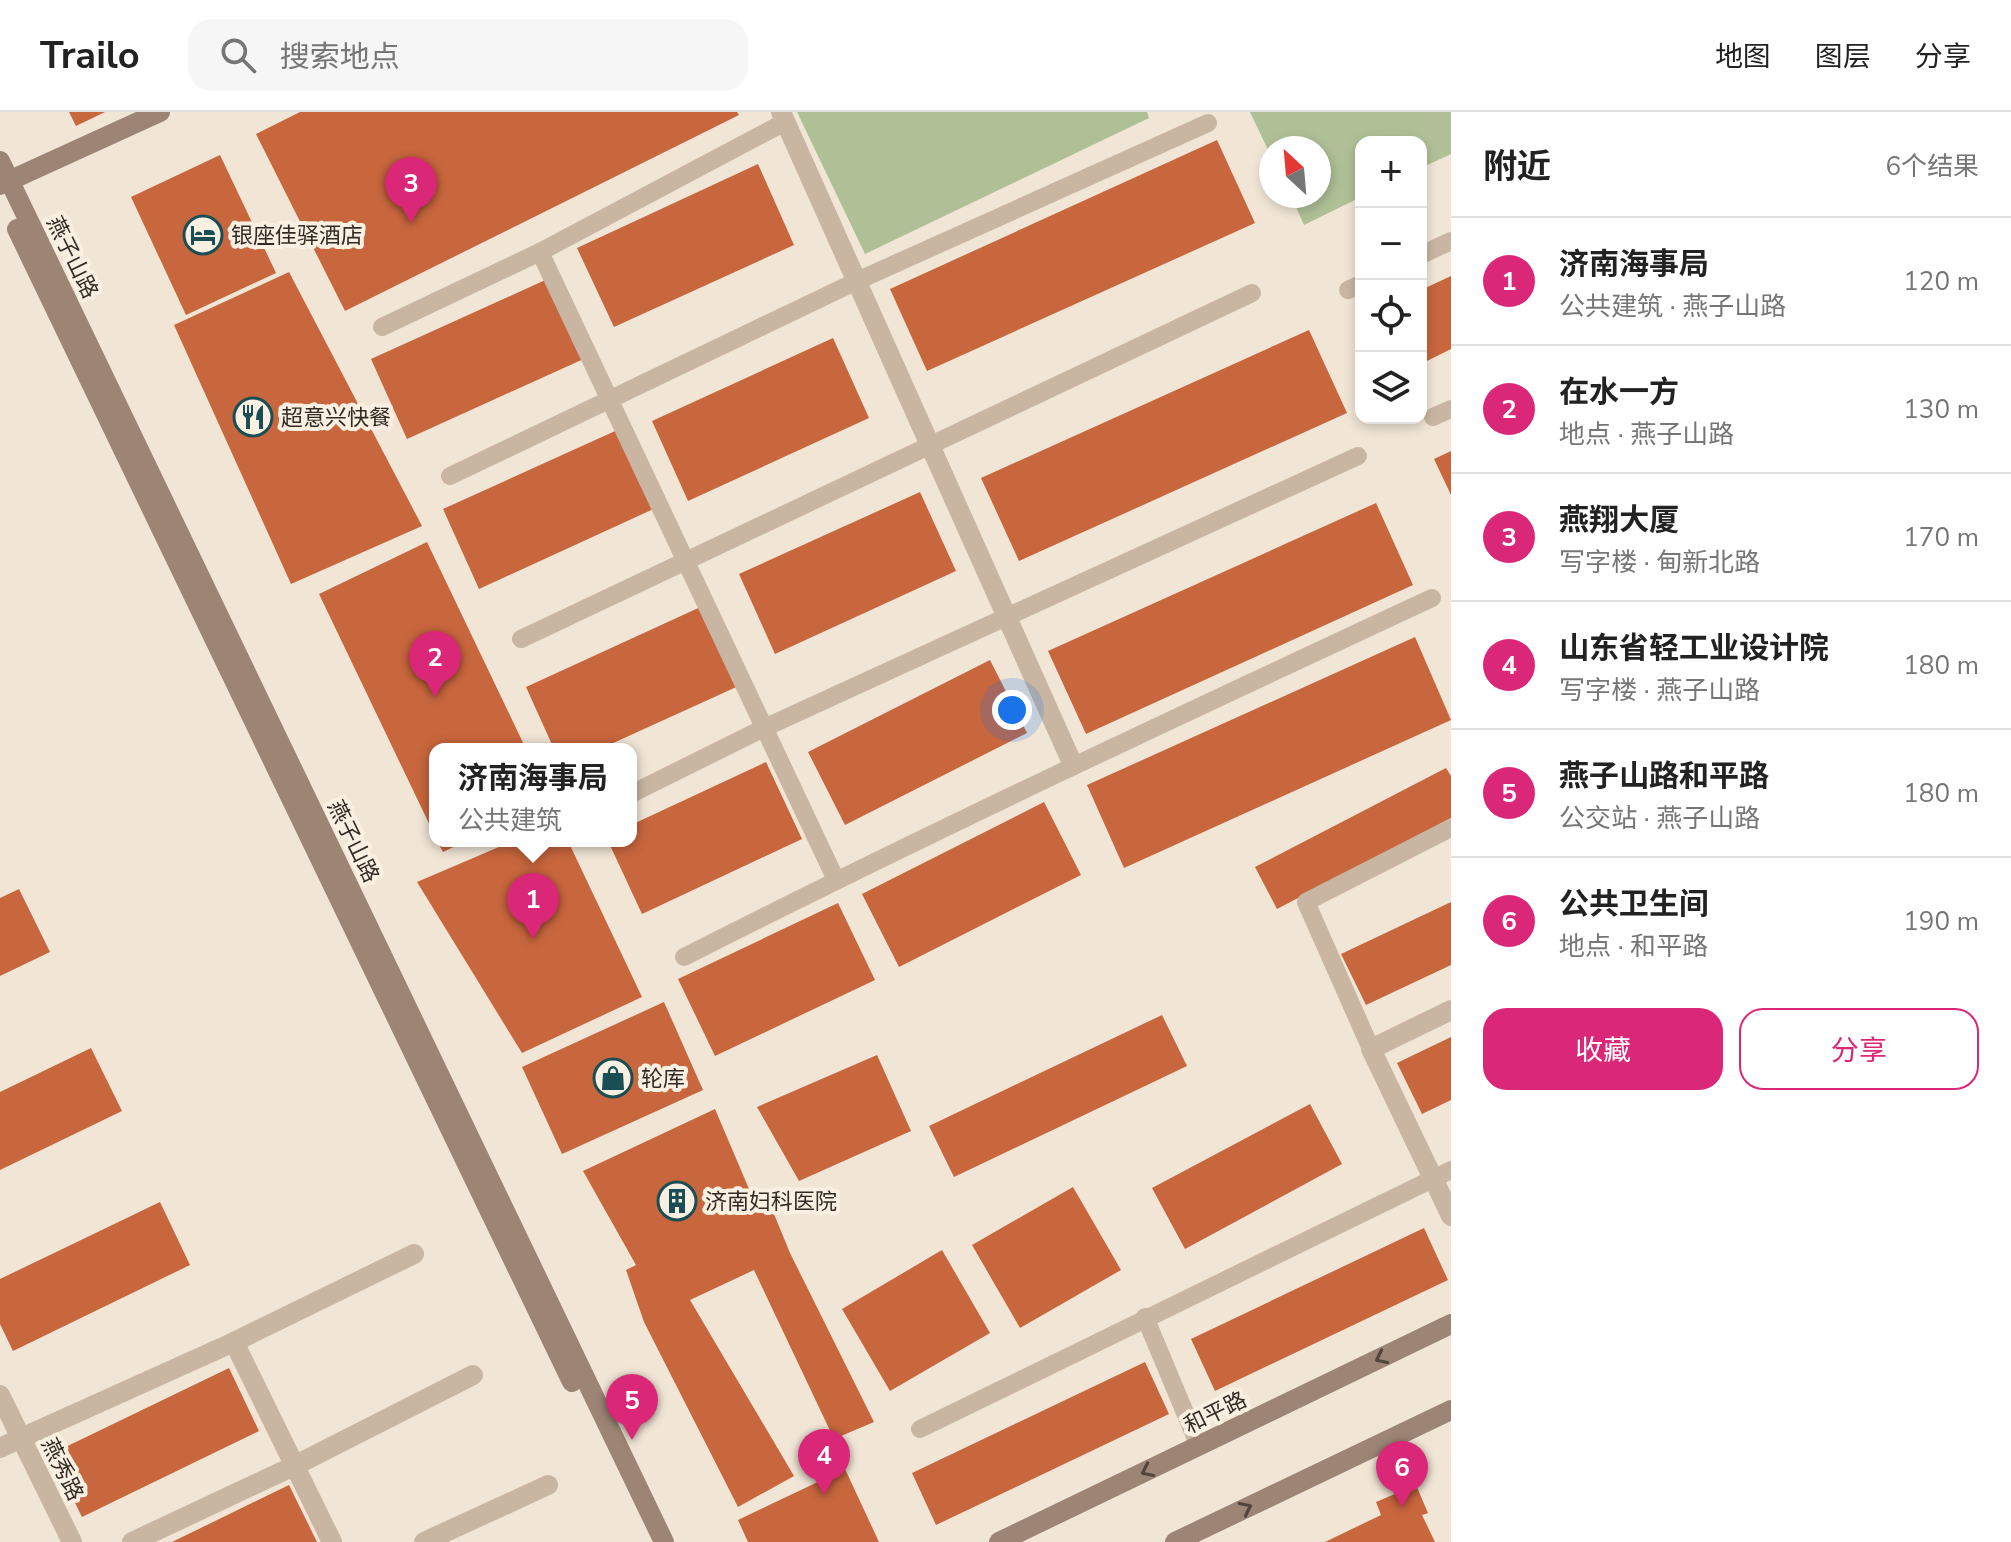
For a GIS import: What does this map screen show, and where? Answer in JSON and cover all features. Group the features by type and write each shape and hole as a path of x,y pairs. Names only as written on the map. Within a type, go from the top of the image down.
{"street":[{"path":"3,179 146,112"},
{"path":"3,179 160,112"},
{"path":"783,117 1073,765"},
{"name":"燕子山路","path":"3,179 649,1542"},
{"name":"燕子山路","path":"3,179 664,1542"},
{"path":"1451,1010 1371,1049 1442,1174 1451,1216"},
{"path":"0,1395 21,1438 234,1342 414,1254"},
{"name":"和平路","path":"999,1542 1451,1324"},
{"path":"234,1342 332,1542"},
{"path":"132,1542 294,1466 473,1375"},
{"path":"1175,1542 1449,1417"},
{"name":"燕秀路","path":"0,1448 21,1438 72,1542"},
{"path":"424,1542 548,1485"}],"lane":[{"path":"382,327 540,252 783,117"},
{"path":"450,476 857,281 1208,123"},
{"path":"1427,252 1451,241"},
{"path":"540,252 836,880"},
{"path":"521,639 1252,293"},
{"path":"1433,417 1451,409"},
{"path":"637,791 764,728 1358,456"},
{"path":"684,957 1073,765 1432,598"},
{"path":"1371,1049 1306,902 1451,828"},
{"path":"920,1429 1442,1174"},
{"path":"1145,1317 1199,1446"}],"green space":[{"path":"797,112 1147,112 1149,118 865,254"},
{"path":"1250,112 1451,112 1451,154 1427,165 1427,136 1355,136 1355,200 1304,225 1296,208 1331,208 1331,136 1261,136"}],"building":[{"path":"69,112 105,112 76,126"},
{"path":"300,112 737,112 739,115 345,311 256,134"},
{"path":"1217,140 1255,223 927,371 890,289"},
{"name":"银座佳驿酒店","path":"220,155 276,273 186,315 131,197"},
{"path":"758,164 794,245 614,327 577,248"},
{"path":"289,272 422,526 291,584 174,325"},
{"path":"1451,276 1451,349 1427,361 1427,352 1427,287"},
{"path":"552,277 588,357 407,439 371,359"},
{"path":"1309,330 1347,413 1019,561 981,478"},
{"path":"833,338 869,418 688,501 652,421"},
{"path":"624,427 660,506 479,589 443,509"},
{"path":"1451,451 1451,495 1434,459"},
{"path":"920,492 956,571 775,654 739,574"},
{"path":"1376,503 1413,585 1086,734 1048,651"},
{"path":"427,542 523,743 429,743 429,823 319,594"},
{"path":"707,604 743,684 613,743 551,743 526,687"},
{"path":"1415,637 1451,720 1124,868 1087,785"},
{"path":"990,660 1027,733 845,825 808,752"},
{"path":"766,762 802,839 642,914 611,847 637,847 637,822"},
{"path":"1446,768 1451,776 1451,818 1277,909 1255,867"},
{"path":"1044,802 1081,875 899,967 862,894"},
{"path":"499,847 571,847 642,997 522,1053 417,882"},
{"path":"19,889 50,952 0,976 0,898"},
{"path":"1451,902 1451,965 1366,1005 1341,954"},
{"path":"838,903 875,980 715,1056 678,979"},
{"name":"轮库","path":"664,1002 703,1090 562,1154 522,1067"},
{"path":"1162,1015 1187,1066 954,1177 929,1126"},
{"path":"1451,1037 1451,1100 1422,1114 1397,1063"},
{"path":"91,1048 122,1111 0,1170 0,1092"},
{"path":"877,1055 911,1131 799,1181 757,1107"},
{"path":"1310,1104 1342,1164 1185,1249 1152,1188"},
{"path":"715,1109 755,1203 767,1197 790,1253 874,1422 834,1439 754,1270 690,1300 794,1476 738,1507 644,1322 626,1270 636,1265 583,1171"},
{"path":"1073,1187 1121,1270 1020,1328 972,1245"},
{"path":"160,1202 190,1265 13,1351 0,1324 0,1279"},
{"path":"1424,1228 1448,1280 1215,1391 1191,1339"},
{"path":"942,1250 990,1333 890,1391 842,1309"},
{"path":"1145,1362 1169,1414 936,1525 912,1473"},
{"path":"229,1368 259,1431 82,1517 51,1454"},
{"path":"845,1469 879,1542 748,1542 738,1520"},
{"path":"289,1485 317,1542 172,1542"},
{"path":"1416,1485 1428,1513 1422,1515 1435,1542 1325,1542 1381,1515 1376,1502"}],"place":[{"name":"燕翔大厦","path":"411,223"},
{"name":"银座佳驿酒店","path":"203,235"},
{"name":"超意兴快餐","path":"253,417"},
{"name":"在水一方","path":"435,697"},
{"name":"济南海事局","path":"533,939"},
{"name":"轮库","path":"613,1078"},
{"name":"济南妇科医院","path":"677,1201"},
{"name":"燕子山路和平路","path":"632,1440"},
{"name":"山东省轻工业设计院","path":"824,1495"},
{"name":"公共卫生间","path":"1402,1507"}]}
